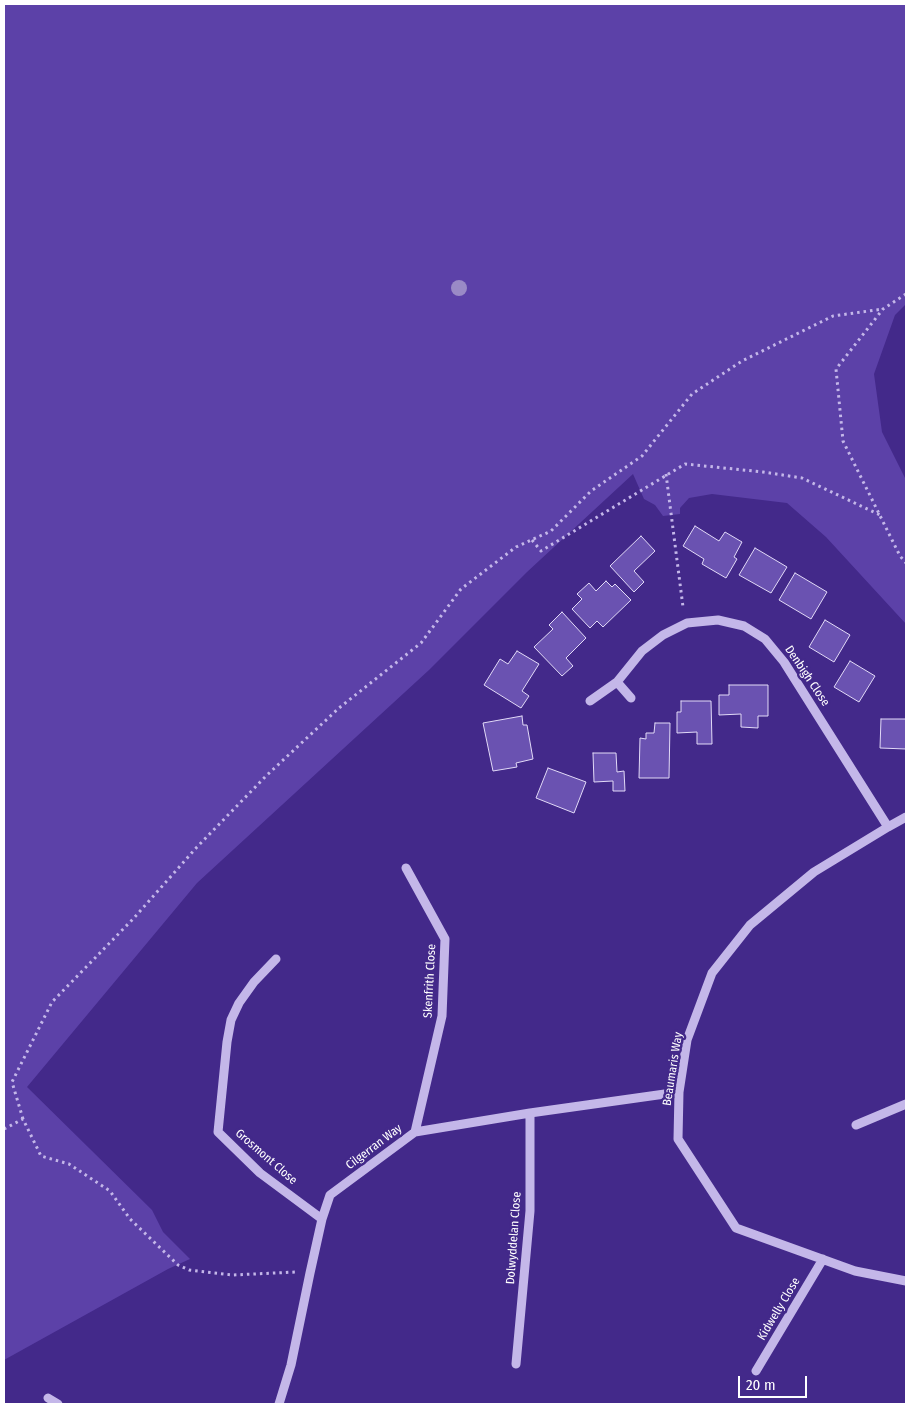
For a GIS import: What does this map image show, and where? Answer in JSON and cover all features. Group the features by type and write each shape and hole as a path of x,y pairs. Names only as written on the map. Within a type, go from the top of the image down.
{"street":[{"name":"Denbigh Close","path":"590,701 617,682 642,651 663,634 687,623 718,620 744,626 765,639 784,662 888,827"},
{"path":"617,682 631,698"},
{"name":"Beaumaris Way","path":"906,817 814,872 750,925 712,973 687,1040 679,1092 678,1139 736,1228 855,1271 906,1281"},
{"name":"Skenfrith Close","path":"406,868 445,939 442,1016 415,1132"},
{"name":"Grosmont Close","path":"276,959 254,982 239,1003 231,1020 218,1132 260,1172 322,1219"},
{"name":"Cilgerran Way","path":"279,1404 292,1366 322,1219 330,1195 415,1132 530,1113 679,1092"},
{"path":"856,1125 906,1104"},
{"name":"Dolwyddelan Close","path":"516,1364 530,1211 530,1113"},
{"name":"Kidwelly Close","path":"756,1371 823,1259"},
{"path":"48,1398 58,1404"}],"path":[{"path":"906,294 883,309 836,369 843,441 900,556 906,563"},
{"path":"310,1273 233,1275 189,1270 178,1265 130,1219 110,1191 70,1164 42,1156 32,1140 23,1118 12,1082 52,1002 133,920 197,847 266,776 339,708 421,643 461,589 516,547 551,531 591,491 642,456 692,394 742,361 833,316 883,309"},
{"path":"532,540 541,551 685,464 802,478 880,515"},
{"path":"666,474 684,612"},
{"path":"4,1129 23,1118"}],"shaded area":[{"path":"4,4 906,4 906,304 895,315 874,374 882,432 906,480 906,624 826,537 787,503 712,494 689,498 680,508 680,514 663,516 655,505 644,499 633,474 527,572 429,670 197,883 27,1087 152,1210 163,1232 190,1259 168,1269 4,1360"}],"building":[{"path":"695,526 719,541 725,532 742,542 734,557 737,559 726,578 702,564 704,559 683,546"},
{"path":"641,536 655,551 634,571 644,582 634,592 610,566"},
{"path":"755,548 787,567 771,593 739,575"},
{"path":"795,573 827,592 811,619 779,600"},
{"path":"606,581 612,587 615,584 631,600 603,627 597,621 590,628 572,609 582,599 577,594 589,583 596,591"},
{"path":"562,612 586,638 566,658 573,666 562,676 534,647 553,629 549,625"},
{"path":"825,620 850,635 834,662 809,647"},
{"path":"517,651 539,664 522,691 529,696 521,708 484,685 500,659 508,664"},
{"path":"850,661 875,676 859,702 834,687"},
{"path":"729,685 768,685 768,716 758,716 758,728 741,727 741,714 719,715 719,695 729,695"},
{"path":"681,701 711,701 712,744 697,744 697,732 677,733 677,712 681,712"},
{"path":"522,716 523,725 527,725 533,759 516,763 517,767 493,771 483,723"},
{"path":"881,719 906,719 906,749 880,748"},
{"path":"655,723 670,723 669,778 639,778 640,738 646,739 646,733 654,733"},
{"path":"593,753 616,753 617,772 624,771 625,791 613,791 613,781 594,782"},
{"path":"548,768 586,782 574,813 536,798"}]}
